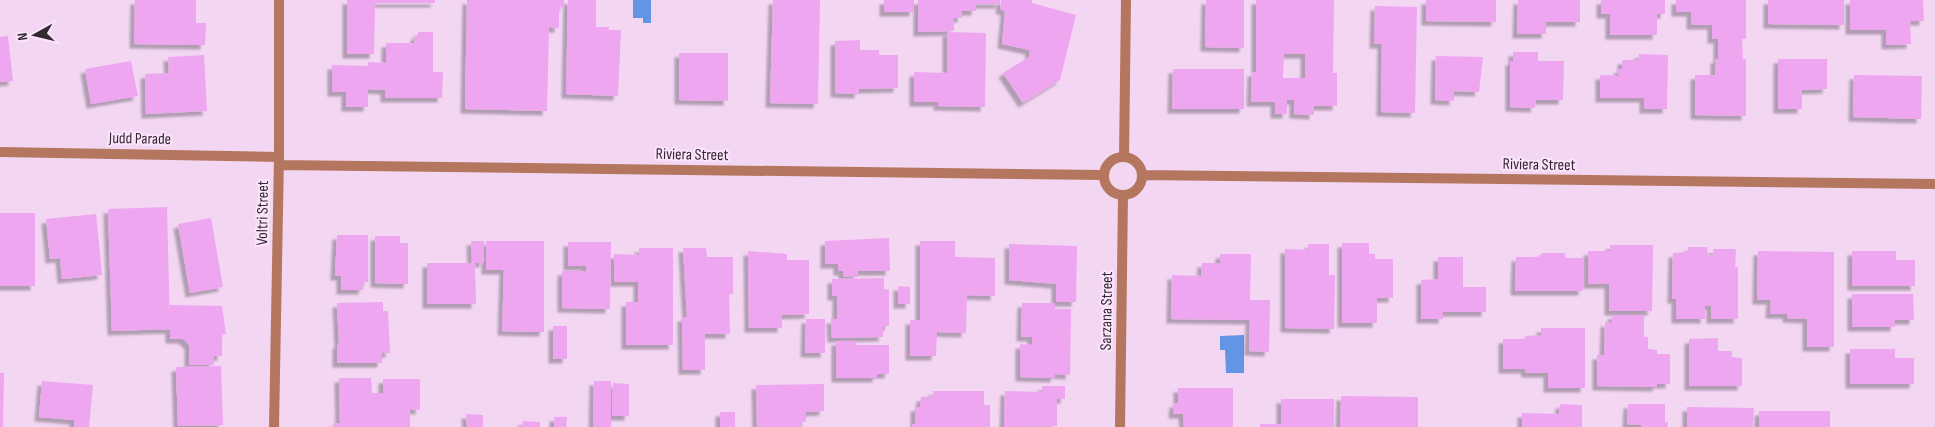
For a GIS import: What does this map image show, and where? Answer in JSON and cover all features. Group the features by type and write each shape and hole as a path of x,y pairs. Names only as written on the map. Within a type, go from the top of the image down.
{"street":[{"name":"Voltri Street","path":"274,427 279,161 279,0"},
{"path":"1124,156 1126,0"},
{"name":"Judd Parade","path":"0,152 279,161"},
{"path":"1124,156 1139,164 1142,175 1137,189 1123,195 1109,190 1104,175 1105,169 1113,160 1124,156"},
{"name":"Riviera Street","path":"279,161 1104,175"},
{"name":"Riviera Street","path":"1142,175 1935,184"},
{"name":"Sarzana Street","path":"1120,427 1123,195"}],"water":[{"path":"633,0 651,0 651,23 643,23 643,18 633,18"},
{"path":"1244,335 1244,373 1226,373 1225,350 1220,350 1220,336"}],"building":[{"path":"135,0 196,0 196,23 206,23 205,45 134,44"},
{"path":"347,0 435,0 435,3 375,3 374,54 347,54"},
{"path":"467,0 564,0 564,8 559,7 559,28 549,28 547,111 465,109"},
{"path":"568,0 596,0 596,27 609,27 609,30 621,30 618,96 566,94"},
{"path":"773,0 820,0 818,104 770,103"},
{"path":"884,0 914,0 914,12 884,12"},
{"path":"918,0 1000,0 1000,4 976,4 976,11 962,11 962,18 954,18 954,31 918,32"},
{"path":"1001,0 1032,0 1032,3 1076,15 1060,80 1023,103 1003,73 1029,57 1030,50 1002,44 1005,11 1000,9"},
{"path":"1206,0 1244,0 1244,48 1205,47"},
{"path":"1256,0 1334,0 1333,73 1337,73 1337,106 1314,106 1314,115 1294,114 1294,100 1287,100 1287,114 1275,114 1275,102 1251,102 1252,72 1256,72","holes":["1284,54 1305,54 1305,78 1283,78"]},
{"path":"1426,0 1496,0 1496,22 1426,21"},
{"path":"1518,0 1580,0 1580,22 1546,22 1546,34 1517,34"},
{"path":"1601,0 1665,0 1665,14 1657,14 1657,35 1610,35 1610,14 1601,14"},
{"path":"1676,0 1746,0 1746,39 1742,39 1743,59 1746,59 1746,116 1695,115 1695,75 1715,75 1715,59 1718,59 1718,39 1712,39 1712,25 1691,25 1691,12 1676,12"},
{"path":"1768,0 1844,0 1844,25 1768,24"},
{"path":"1850,0 1923,0 1924,21 1910,21 1911,44 1886,45 1886,30 1850,30"},
{"path":"1375,6 1417,7 1415,113 1381,112 1382,44 1374,44"},
{"path":"418,32 433,32 433,72 443,72 442,98 385,98 385,90 368,89 368,107 346,107 346,92 332,92 332,65 368,66 368,62 386,63 386,43 414,43"},
{"path":"947,32 986,33 985,107 938,106 938,102 914,102 914,72 947,73"},
{"path":"8,36 13,81 0,82 0,37"},
{"path":"860,40 860,50 879,50 879,55 898,55 898,88 859,89 859,94 835,93 835,41"},
{"path":"1513,52 1538,52 1538,61 1564,61 1563,100 1536,100 1535,108 1510,107 1510,61 1513,61"},
{"path":"679,53 728,53 728,101 679,100"},
{"path":"1639,54 1668,55 1667,109 1644,109 1644,98 1600,98 1600,75 1618,76 1618,69 1622,69 1622,60 1638,60"},
{"path":"204,55 207,111 146,114 145,74 169,73 168,57"},
{"path":"1436,56 1483,57 1479,92 1454,91 1454,101 1435,100"},
{"path":"1778,59 1827,59 1827,89 1802,90 1802,109 1778,109"},
{"path":"131,61 138,96 91,104 85,69"},
{"path":"1173,69 1244,69 1244,109 1172,109"},
{"path":"1854,75 1922,76 1921,119 1853,117"},
{"path":"167,207 170,329 112,331 108,209"},
{"path":"0,213 35,213 35,286 0,286"},
{"path":"96,214 102,275 62,279 60,258 50,259 46,219"},
{"path":"211,218 223,287 190,293 178,224"},
{"path":"337,235 368,235 368,282 364,282 363,290 341,290 341,276 335,276"},
{"path":"375,236 400,236 400,243 408,243 408,284 375,283"},
{"path":"889,238 890,271 858,271 858,277 843,277 843,271 838,271 838,264 825,264 825,241"},
{"path":"471,241 484,241 484,263 475,263 476,304 427,304 427,263 472,263"},
{"path":"486,241 544,241 544,332 502,331 504,270 486,270"},
{"path":"920,241 955,241 955,257 995,258 995,296 967,295 966,333 937,332 936,356 910,356 910,320 920,320"},
{"path":"568,242 611,242 610,309 562,308 562,271 586,271 586,266 568,266"},
{"path":"1342,243 1369,243 1369,254 1375,254 1375,259 1393,259 1393,298 1377,298 1377,323 1342,323"},
{"path":"1009,244 1077,246 1076,302 1056,302 1056,284 1009,280"},
{"path":"1308,244 1329,244 1329,275 1335,275 1334,329 1285,328 1285,249 1308,250"},
{"path":"1610,245 1653,245 1652,311 1609,311 1609,284 1588,284 1588,251 1610,251"},
{"path":"1688,247 1707,247 1708,255 1714,255 1713,249 1736,249 1735,267 1738,267 1738,319 1711,319 1711,305 1705,306 1705,319 1676,319 1676,299 1672,299 1673,253 1688,252"},
{"path":"639,248 673,248 673,345 626,345 626,302 638,302 638,282 614,282 614,254 639,255"},
{"path":"683,248 706,248 707,257 733,257 733,294 729,294 730,334 705,334 705,370 683,370 682,317 687,317"},
{"path":"748,251 787,254 787,260 809,260 809,314 782,315 782,328 749,328"},
{"path":"1758,251 1834,252 1834,347 1807,347 1807,319 1787,318 1787,314 1770,314 1771,300 1757,300"},
{"path":"1852,251 1896,251 1896,260 1915,260 1915,286 1852,286"},
{"path":"1542,253 1565,253 1565,258 1583,258 1583,291 1515,291 1516,257 1538,257"},
{"path":"1220,254 1251,254 1250,300 1270,300 1269,352 1249,351 1250,320 1171,319 1172,275 1201,276 1202,263 1220,263"},
{"path":"1438,257 1463,257 1463,287 1486,287 1486,312 1443,312 1443,319 1421,319 1421,280 1438,279"},
{"path":"884,278 884,289 889,290 889,326 883,326 883,337 832,338 831,319 837,319 837,296 832,296 832,279"},
{"path":"898,286 910,287 910,304 898,304"},
{"path":"1852,294 1913,294 1914,320 1895,320 1895,327 1852,327"},
{"path":"383,302 383,311 388,311 390,353 382,353 382,363 337,363 337,344 339,344 337,303"},
{"path":"1022,303 1055,303 1055,309 1071,309 1070,375 1055,374 1055,378 1020,377 1020,344 1032,345 1032,337 1021,337"},
{"path":"170,305 222,306 226,334 222,334 222,356 214,356 214,365 189,365 189,345 183,339 170,339"},
{"path":"1612,315 1644,315 1644,337 1648,337 1648,349 1657,350 1657,354 1670,354 1670,384 1657,384 1657,387 1597,386 1597,355 1604,355 1605,322 1612,323"},
{"path":"806,319 825,319 825,353 805,353"},
{"path":"553,326 567,326 567,359 553,359"},
{"path":"1541,328 1585,328 1585,388 1548,388 1548,373 1526,373 1525,369 1503,369 1503,339 1525,339 1525,336 1541,335"},
{"path":"1718,338 1718,351 1732,351 1732,357 1742,358 1742,386 1689,386 1689,339"},
{"path":"836,341 856,341 856,345 889,345 889,374 877,374 877,378 836,378"},
{"path":"1850,349 1895,349 1895,358 1914,358 1914,384 1850,384"},
{"path":"221,366 223,425 178,426 176,367"},
{"path":"0,373 4,373 3,427 0,427"},
{"path":"339,378 371,378 372,393 383,393 383,379 420,379 420,410 410,409 410,427 333,427 333,423 340,423"},
{"path":"42,381 93,385 89,427 74,427 74,420 39,417"},
{"path":"594,381 611,381 611,427 593,427"},
{"path":"613,383 629,384 629,416 612,416"},
{"path":"824,384 824,411 806,412 806,422 802,422 802,427 757,427 756,385"},
{"path":"1042,386 1065,386 1065,399 1057,399 1057,426 1004,427 1005,391 1042,392"},
{"path":"1178,388 1233,388 1233,427 1184,427 1183,414 1173,414 1174,403 1178,403"},
{"path":"933,391 984,391 984,405 990,405 990,427 912,427 912,424 915,424 915,407 920,407 921,397 933,396"},
{"path":"1341,396 1418,397 1418,427 1340,427"},
{"path":"1281,399 1334,399 1334,427 1260,427 1260,424 1281,424"},
{"path":"1560,404 1582,405 1582,427 1522,427 1522,413 1559,414"},
{"path":"1628,404 1665,404 1665,422 1668,422 1667,427 1641,427 1641,425 1627,424"},
{"path":"1687,407 1754,408 1753,427 1687,427"},
{"path":"1759,411 1830,411 1830,427 1759,427"},
{"path":"720,412 735,412 735,427 720,427"},
{"path":"466,414 483,415 483,427 467,427"},
{"path":"554,417 567,417 566,427 554,427"},
{"path":"523,421 540,422 540,427 522,427"}]}
